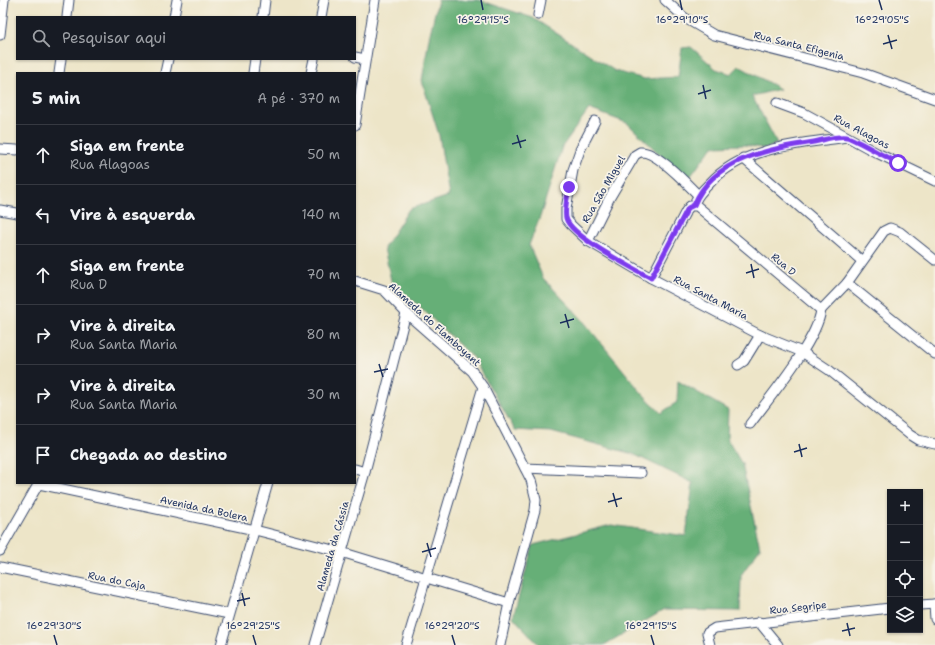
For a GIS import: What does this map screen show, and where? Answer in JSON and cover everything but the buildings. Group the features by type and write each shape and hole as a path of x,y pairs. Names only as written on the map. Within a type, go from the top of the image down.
{"street":[{"path":"0,35 4,0"},
{"path":"66,16 69,0"},
{"path":"174,16 177,0"},
{"path":"263,16 265,0"},
{"path":"321,16 324,0"},
{"path":"356,118 375,0"},
{"path":"538,15 541,0"},
{"name":"Rua Santa Efigenia","path":"665,0 686,18 714,35 863,72 935,99"},
{"path":"356,57 365,59"},
{"path":"59,72 60,60"},
{"path":"165,72 168,60"},
{"path":"253,72 255,60"},
{"path":"311,72 314,60"},
{"name":"Rua Alagoas","path":"777,103 804,113 935,181"},
{"name":"Rua Santa Maria","path":"595,121 580,150 573,170 566,209 568,222 588,241 651,278 760,335 802,352 834,374 910,435 918,440 935,444"},
{"path":"651,278 686,211 690,206 694,205 698,195 718,173 743,158 790,146 848,137"},
{"path":"0,149 16,150"},
{"name":"Rua São Miguel","path":"588,241 612,193 635,155 640,152 653,156 684,180 698,195"},
{"path":"743,158 862,261"},
{"name":"Rua D","path":"694,205 821,310"},
{"path":"0,210 16,213"},
{"path":"750,424 802,352 820,319 821,310 847,282 884,231 890,228 900,232 935,260"},
{"name":"Alameda do Flamboyant","path":"356,281 384,290 406,313 472,371 483,387 531,480 536,500 499,645"},
{"path":"847,282 935,354"},
{"name":"Alameda da Cássia","path":"315,645 365,472 406,313"},
{"path":"738,365 744,361 760,335"},
{"path":"406,645 483,387"},
{"path":"525,468 641,473"},
{"path":"356,469 365,472"},
{"path":"0,550 39,484"},
{"name":"Avenida da Bolera","path":"39,484 255,530 341,552 509,603"},
{"path":"221,645 268,484"},
{"name":"Rua do Caja","path":"0,567 229,614"},
{"path":"923,605 934,604 935,619"},
{"name":"Rua Segripe","path":"710,645 707,638 709,631 723,626 887,608"},
{"path":"759,622 778,645"}],"green space":[{"path":"438,0 479,0 533,18 615,71 645,79 678,77 682,48 691,47 716,69 731,74 739,66 780,89 752,96 777,143 767,149 745,145 713,146 690,177 680,174 627,123 589,109 562,147 540,217 529,245 543,278 580,317 641,392 661,413 677,402 678,381 728,410 727,439 742,464 760,548 741,575 740,611 664,610 604,645 539,645 513,617 533,545 611,525 686,536 693,483 633,454 551,432 515,430 473,358 418,305 392,285 384,248 409,209 449,196 439,135 422,81 429,38"}],"route":[{"path":"569,187 566,209 566,219 568,222 588,241 614,258 651,278 688,208 694,205 698,195 718,173 743,158 765,151 790,146 848,137 898,163"}]}
